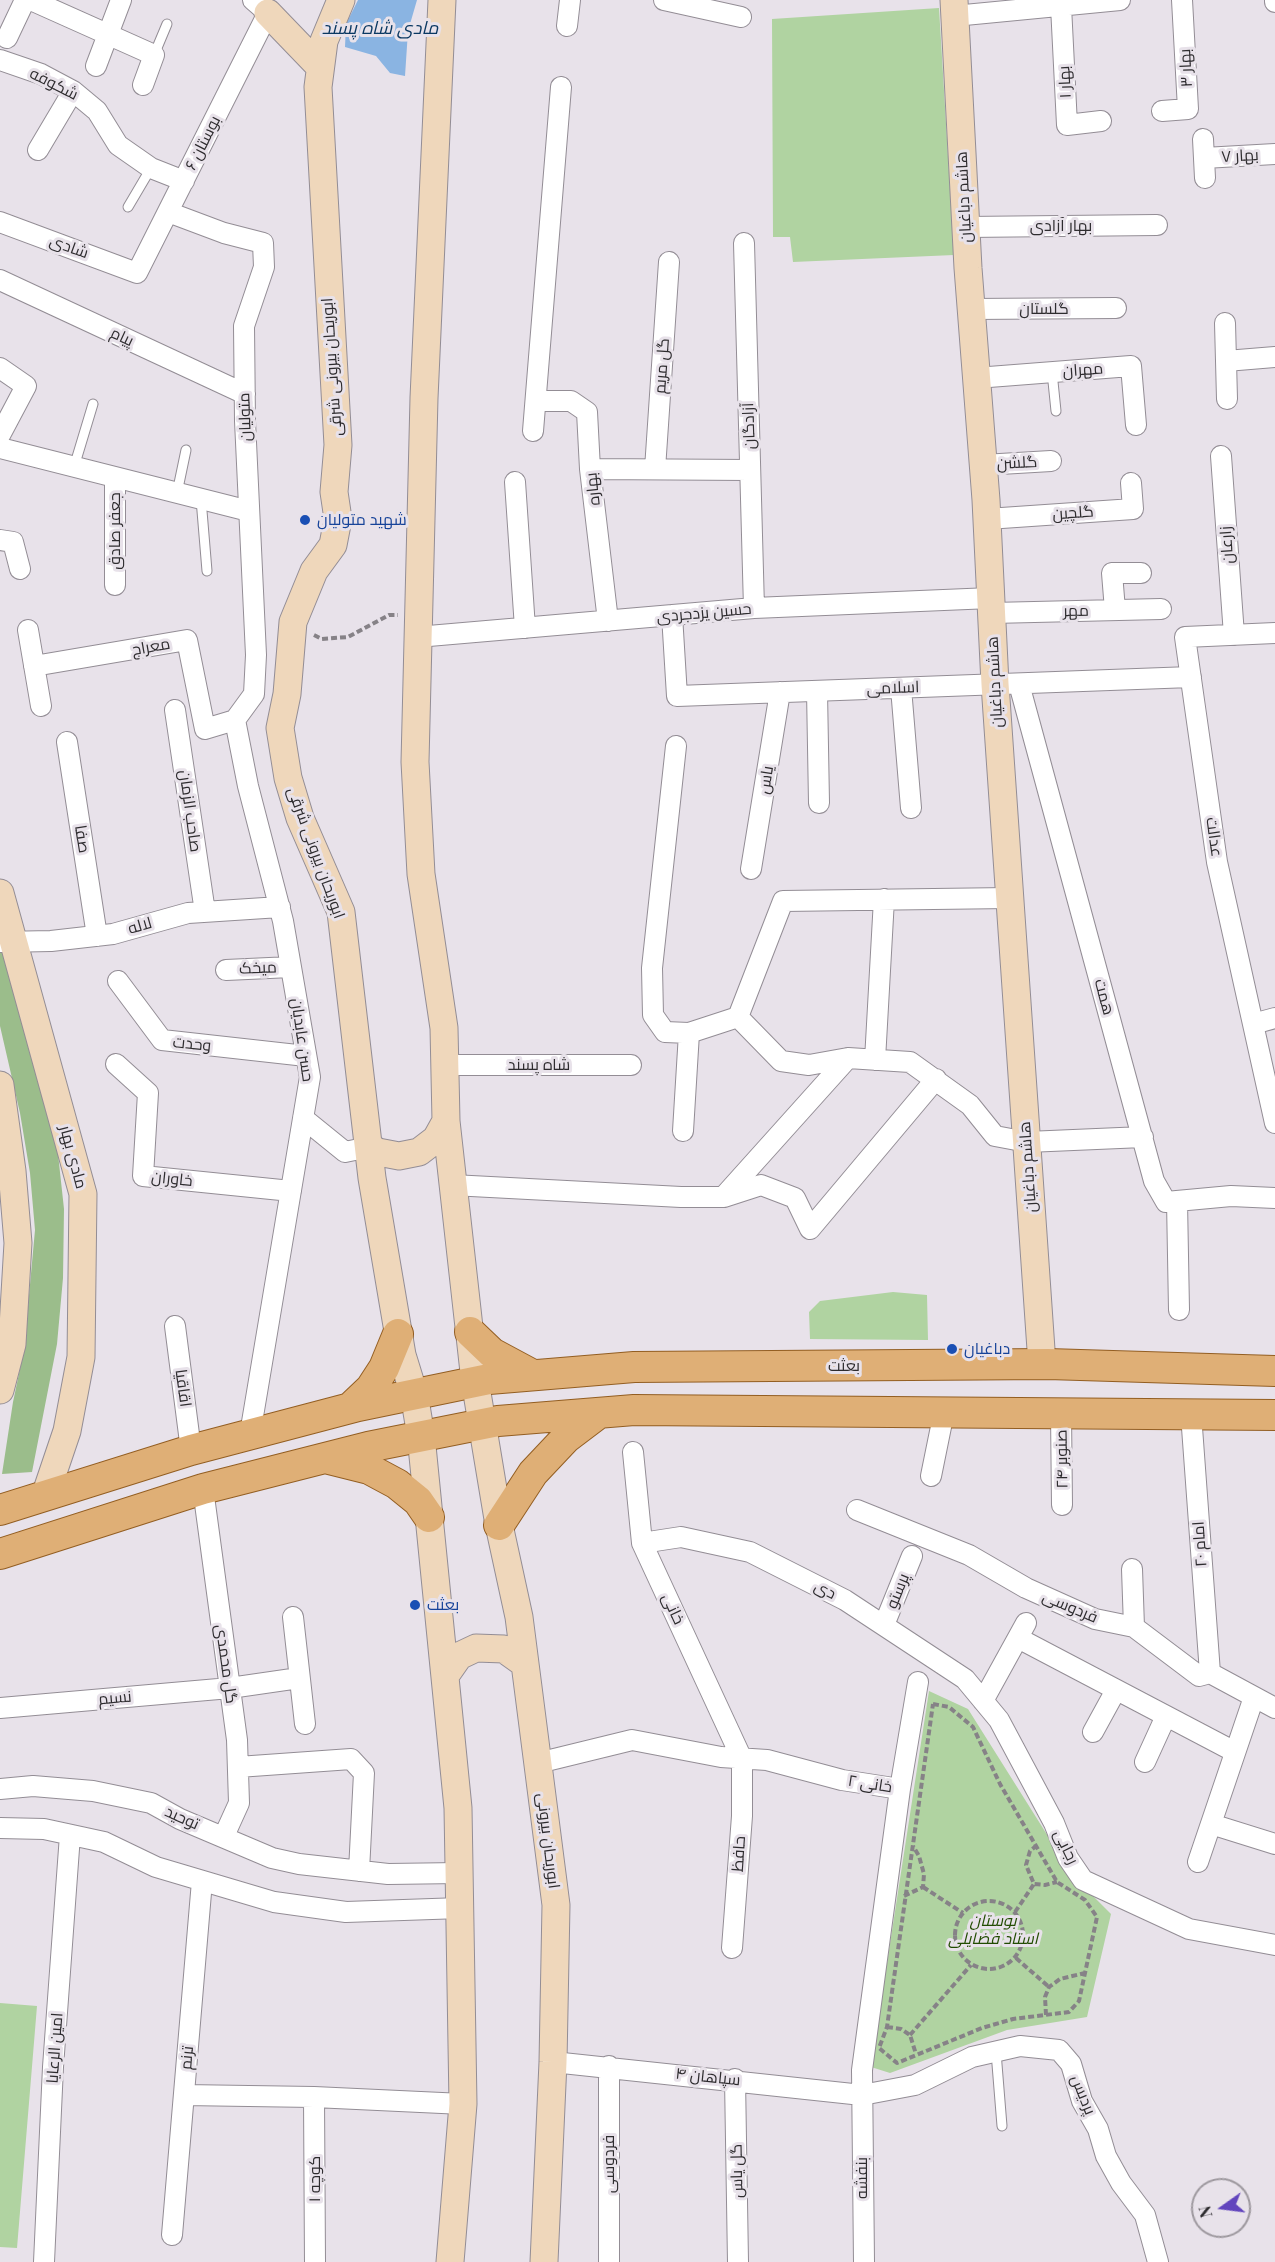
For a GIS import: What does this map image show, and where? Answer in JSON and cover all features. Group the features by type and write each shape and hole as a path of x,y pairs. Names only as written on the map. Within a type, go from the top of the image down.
{"main road":[{"name":"ابوریحان بیرونی شرقی","path":"341,0 324,41 318,87 338,445 334,492 338,519 333,545 314,571 293,622 287,694 280,728 288,778 300,818 341,912 369,1147 398,1334 414,1394 422,1436"},
{"path":"442,0 424,398 415,762 420,863 444,1028 446,1121 475,1381"},
{"path":"261,6 320,67"},
{"name":"هاشم دباغیان","path":"954,8 991,606 1007,684 1010,898 1042,1364"},
{"name":"مادی بهار","path":"0,893 8,942 83,1194 81,1357 67,1431 45,1496"},
{"path":"0,1085 12,1171 18,1243 12,1344 0,1390"},
{"path":"369,1147 378,1152 399,1156 419,1152 436,1139 446,1121"},
{"path":"470,1332 492,1353 533,1375"},
{"path":"351,1407 371,1388 384,1368 398,1334"},
{"name":"بعثت","path":"0,1510 191,1450 351,1407 475,1381 634,1367 1042,1364 1275,1371"},
{"name":"ابوریحان بیرونی","path":"475,1381 499,1525 519,1617 556,1905 553,2062 544,2262"},
{"path":"4,1557 203,1489 422,1436 481,1425 634,1410 1275,1415"},
{"path":"499,1525 533,1473 566,1438 599,1413"},
{"path":"422,1436 458,1808 463,2104 450,2262"},
{"path":"327,1458 369,1469 397,1484 418,1501 429,1516"},
{"path":"445,1676 459,1656 476,1648 504,1649 525,1664"}],"street":[{"path":"7,38 25,0"},
{"path":"31,0 154,54 143,85"},
{"path":"96,66 122,0"},
{"path":"567,26 570,0"},
{"path":"664,0 741,17"},
{"path":"954,8 1120,0"},
{"name":"بهار ۳","path":"1162,111 1188,109 1182,0"},
{"name":"بهار ۱","path":"1070,3 1067,125 1101,121"},
{"name":"بوستان ۶","path":"137,273 184,181 261,6"},
{"name":"شکوفه","path":"0,60 41,74 74,91 97,111 118,145 151,168 184,181"},
{"path":"533,431 561,87"},
{"path":"38,150 74,91"},
{"name":"بهار ۷","path":"1205,178 1203,148 1275,153"},
{"name":"متولیان","path":"168,212 224,233 263,243 264,267 244,326 244,394 256,655 254,694"},
{"name":"شادی","path":"0,222 137,273"},
{"name":"بهار آزادی","path":"966,227 1157,225"},
{"name":"آزادگان","path":"744,243 754,608"},
{"name":"گل مریم","path":"655,470 669,262"},
{"name":"پیام","path":"0,279 244,394"},
{"name":"گلستان","path":"971,309 1116,309"},
{"path":"1225,323 1227,399"},
{"path":"1226,361 1275,357"},
{"name":"مهران","path":"976,378 1131,366 1136,424"},
{"path":"0,368 26,386 0,435"},
{"name":"بهاره","path":"536,401 571,401 587,412 590,469 608,621"},
{"path":"0,448 249,511"},
{"name":"زارعان","path":"1221,456 1234,635"},
{"name":"گلشن","path":"983,465 1051,461"},
{"path":"590,469 750,470"},
{"name":"جعفر صادق","path":"115,477 115,585"},
{"path":"515,482 525,628"},
{"name":"گلچین","path":"987,519 1133,509 1131,483"},
{"path":"0,540 13,542 20,569"},
{"path":"1115,610 1112,573 1141,573"},
{"name":"حسین یزدجردی","path":"418,626 525,628 754,608 991,606"},
{"name":"مهر","path":"991,606 1115,610 1161,609"},
{"name":"اسلامی","path":"672,615 676,696 1191,677"},
{"path":"28,630 41,706"},
{"name":"عدالت","path":"1274,1113 1217,862 1185,637 1275,633"},
{"name":"معراج","path":"34,666 187,640 205,729 235,720"},
{"name":"همت","path":"1007,684 1143,1137 1154,1181 1166,1202 1177,1201"},
{"path":"901,688 911,808"},
{"path":"817,691 819,803"},
{"name":"یاس","path":"752,869 780,692"},
{"path":"235,720 254,694 287,694"},
{"name":"صاحب الزمان","path":"175,710 204,912"},
{"name":"حسن عابدیان","path":"235,720 248,786 280,907 310,1077 250,1434"},
{"name":"صفا","path":"67,742 97,936"},
{"path":"676,746 652,968 653,1015 664,1032 689,1033 738,1017"},
{"path":"738,1017 783,901 1010,898"},
{"path":"875,1060 885,899"},
{"name":"لاله","path":"8,942 113,934 188,913 280,907"},
{"name":"میخک","path":"226,969 291,967"},
{"name":"وحدت","path":"118,981 162,1040 306,1056"},
{"path":"738,1017 781,1061 809,1065 848,1058 910,1062 969,1105 995,1136 1027,1142 1143,1137"},
{"path":"1253,1024 1275,1018"},
{"path":"683,1131 689,1033"},
{"path":"724,1197 848,1058"},
{"name":"خاوران","path":"116,1064 148,1093 143,1176 291,1191"},
{"name":"شاه پسند","path":"446,1065 631,1065"},
{"path":"452,1185 681,1197 724,1197 761,1185 795,1198 810,1229 936,1079"},
{"path":"303,1118 345,1152 369,1147"},
{"path":"1179,1310 1177,1201 1230,1196 1275,1198"},
{"name":"اقاقیا","path":"175,1326 191,1450"},
{"path":"932,1476 944,1412"},
{"name":"صنوبر ۲۴","path":"1061,1413 1062,1505"},
{"name":"امام ۲۰","path":"1191,1414 1210,1673"},
{"name":"خانی","path":"633,1452 642,1543 742,1759"},
{"name":"گل محمدی","path":"203,1489 230,1689 238,1767 239,1803 224,1836"},
{"name":"فردوسی","path":"857,1510 969,1555 1026,1588 1095,1619 1134,1627 1200,1676 1210,1673 1275,1708"},
{"name":"دی","path":"642,1543 681,1537 750,1552 845,1600 965,1679 983,1701"},
{"name":"پرستو","path":"884,1626 912,1556"},
{"path":"1132,1569 1134,1627"},
{"path":"293,1617 305,1724"},
{"path":"983,1701 1022,1631 1116,1690 1235,1752"},
{"name":"نسیم","path":"0,1708 230,1689 299,1678"},
{"path":"900,1789 918,1683"},
{"path":"1093,1732 1116,1690"},
{"path":"1198,1862 1254,1697"},
{"name":"رجایی","path":"983,1701 999,1720 1054,1823 1068,1858 1083,1880 1189,1929 1275,1945"},
{"path":"1145,1762 1166,1716"},
{"name":"خانی ۲","path":"538,1763 632,1740 742,1759 767,1760 842,1780 900,1789 895,1893 862,2070 862,2095"},
{"path":"238,1767 351,1759 364,1773 359,1871"},
{"name":"حافظ","path":"732,1948 742,1816 742,1759"},
{"name":"توحید","path":"0,1789 33,1786 93,1791 151,1803 180,1819 272,1857 299,1864 359,1871 459,1874"},
{"path":"1211,1824 1275,1844"},
{"path":"0,1828 44,1829 104,1842 156,1867 274,1902 346,1912 460,1908"},
{"name":"امین الرعایا","path":"44,2262 53,2067 70,1834"},
{"name":"ترنم","path":"172,2235 202,1881"},
{"name":"پردیس","path":"862,2095 915,2085 972,2057 1020,2046 1059,2050 1071,2064 1082,2101 1098,2129 1106,2156 1120,2183 1145,2215 1158,2262"},
{"name":"سپاهان ۴","path":"553,2062 735,2079 862,2095"},
{"name":"فردوسی","path":"609,2066 609,2262"},
{"name":"گل یاس","path":"735,2079 738,2262"},
{"path":"184,2095 314,2097 463,2104"},
{"name":"بنفشه","path":"862,2095 864,2262"},
{"name":"کوچه ۱","path":"314,2097 315,2262"}],"lane":[{"path":"154,54 167,24"},
{"path":"128,207 151,168"},
{"path":"1052,372 1056,411"},
{"path":"74,467 93,404"},
{"path":"177,493 186,450"},
{"path":"201,499 207,571"},
{"path":"996,2052 1002,2126"}],"path":[{"path":"293,622 322,639 333,640 348,637 389,615 418,626"},
{"path":"879,2048 897,2063 982,2028 1013,2019 1068,2012 1080,2001 1097,1917 1084,1900 1057,1882 1000,1784 973,1727 949,1707 933,1704 912,1845 895,1893 887,2027 901,2029 910,2035 916,2054"},
{"path":"912,1845 919,1856 924,1874 923,1887"},
{"path":"1034,1884 1026,1865 1030,1851 1037,1845"},
{"path":"1034,1884 1057,1882"},
{"path":"1015,1912 1034,1884"},
{"path":"895,1893 923,1887 963,1913"},
{"path":"988,1901 1007,1906 1015,1912 1023,1930 1023,1940 1016,1958 999,1968 980,1969 971,1965 958,1950 955,1941 957,1922 963,1913 970,1907 988,1901"},
{"path":"1016,1958 1049,1987"},
{"path":"910,2035 971,1965"},
{"path":"1046,2015 1045,1996 1049,1987 1060,1979 1085,1973"}],"green space":[{"path":"939,8 954,255 793,262 790,237 773,237 772,19"},
{"path":"0,950 8,950 46,1099 58,1154 64,1209 63,1278 57,1344 32,1472 2,1474 24,1350 35,1230 30,1173 20,1113 0,1026"},
{"path":"893,1292 927,1295 928,1340 810,1339 809,1312 820,1301"},
{"name":"بوستان استاد فضایلی","path":"929,1691 968,1709 1046,1833 1089,1892 1111,1914 1087,2017 1007,2030 890,2073 871,2067"},
{"path":"0,2003 37,2006 17,2248 0,2247"}],"water":[{"name":"مادی شاه پسند","path":"358,0 417,0 408,31 405,76 390,73 376,56 345,47 346,24"}],"place":[{"name":"شهید متولیان","path":"305,520"},
{"name":"دباغیان","path":"952,1349"},
{"name":"بعثت","path":"415,1605"}]}
